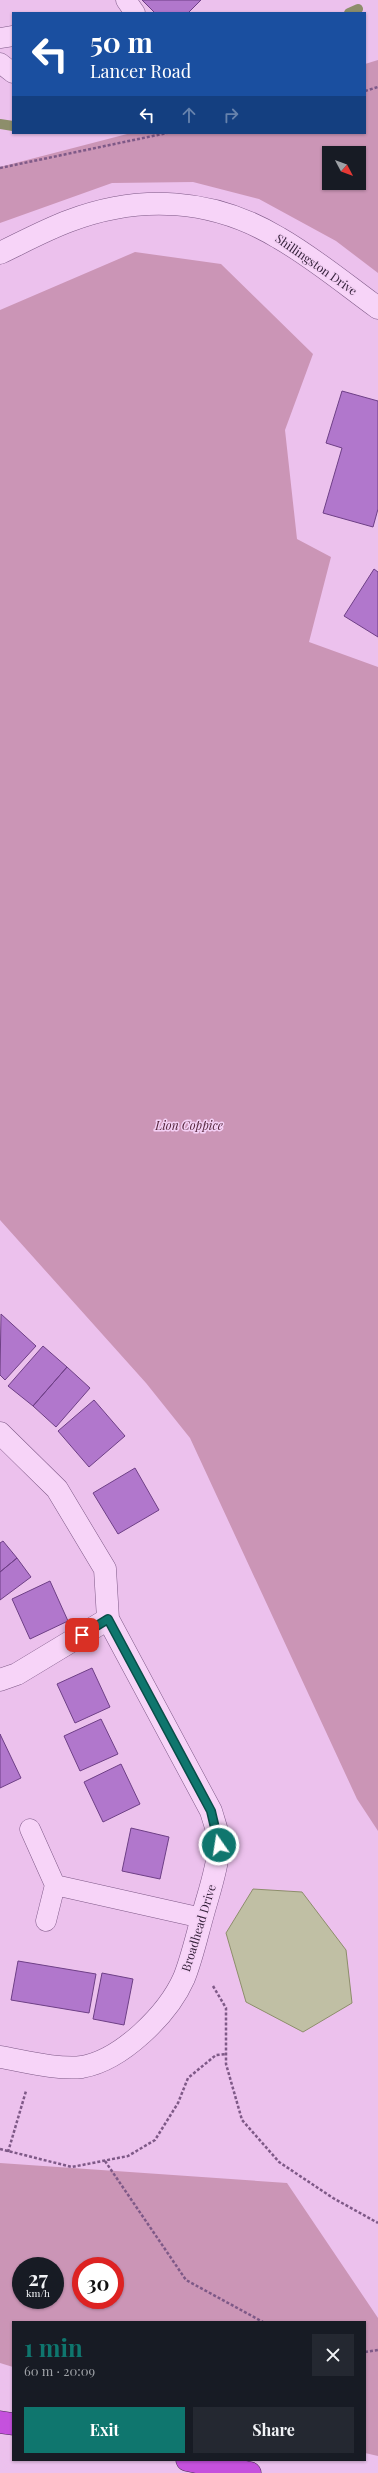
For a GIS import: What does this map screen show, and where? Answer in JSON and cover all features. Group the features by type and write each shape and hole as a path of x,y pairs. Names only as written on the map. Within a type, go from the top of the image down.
{"highway":[{"path":"0,2422 12,2424"},
{"path":"192,2461 250,2473"}],"street":[{"name":"Shillingston Drive","path":"0,253 68,221 116,207 150,203 189,204 236,218 278,237 378,308"},
{"name":"Broadhead Drive","path":"0,1433 57,1489 105,1569 108,1619 211,1811 219,1845 214,1876 183,1978 169,2002 149,2027 127,2046 105,2059 81,2067 35,2063 0,2057"},
{"path":"0,1680 17,1674 108,1619"}],"lane":[{"path":"126,0 134,12"},
{"path":"0,38 12,36"},
{"path":"0,63 12,72"},
{"path":"30,1829 55,1885 46,1921"},
{"path":"55,1885 202,1918"}],"path":[{"path":"366,91 378,87"},
{"path":"0,168 162,134"},
{"path":"183,1978 214,1987 226,2008 226,2064 242,2120 279,2162 333,2198 378,2223"},
{"path":"0,2149 72,2167 128,2156 155,2140 178,2103 188,2078 216,2055 226,2054"},
{"path":"8,2152 35,2063"},
{"path":"105,2161 186,2280 261,2321"},
{"path":"366,2352 378,2350"}],"green space":[{"path":"378,60 378,273 336,241 259,199 193,182 112,183 0,223 0,167 127,134 366,134 366,64"},
{"name":"Lion Coppice","path":"135,252 221,264 313,354 285,430 297,539 331,557 309,642 378,667 378,1831 357,1799 190,1438 146,1383 0,1220 0,310"},
{"path":"0,2163 287,2183 378,2318 378,2456 366,2453 366,2321 12,2321 12,2367 0,2363"}],"shaded area":[{"path":"253,1889 302,1892 346,1950 352,2003 303,2032 246,2002 226,1933"}],"building":[{"path":"142,0 201,0 189,12 154,12"},
{"path":"342,391 378,401 378,509 373,527 323,513 342,448 326,443"},
{"path":"374,569 378,572 378,637 344,616"},
{"path":"1,1314 36,1346 5,1380 0,1375"},
{"path":"43,1346 67,1367 33,1406 8,1386"},
{"path":"67,1367 90,1388 56,1427 33,1406"},
{"path":"94,1400 125,1436 89,1467 58,1431"},
{"path":"135,1468 159,1510 118,1534 93,1493"},
{"path":"3,1541 17,1558 0,1572 0,1543"},
{"path":"17,1558 31,1577 0,1600 0,1572"},
{"path":"50,1581 68,1621 30,1639 12,1599"},
{"path":"92,1668 110,1707 75,1723 57,1684"},
{"path":"101,1719 118,1754 80,1771 64,1736"},
{"path":"0,1734 21,1778 0,1788"},
{"path":"121,1764 140,1804 103,1822 84,1782"},
{"path":"131,1828 169,1837 160,1879 122,1871"},
{"path":"18,1961 96,1974 89,2013 11,2000"},
{"path":"102,1973 133,1979 124,2025 93,2019"}],"waterway":[{"path":"351,12 358,9"},
{"path":"0,124 12,126"}],"route":[{"path":"82,1635 108,1619 211,1811 219,1845"}]}
